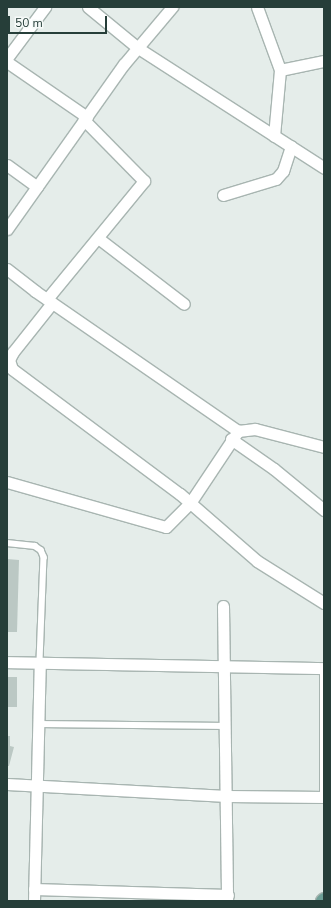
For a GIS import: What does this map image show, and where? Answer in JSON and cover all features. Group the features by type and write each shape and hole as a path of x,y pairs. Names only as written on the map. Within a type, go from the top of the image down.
{"street":[{"path":"7,58 45,7"},
{"path":"88,7 138,48 324,168"},
{"path":"7,229 85,118 138,48 172,7"},
{"path":"257,7 280,70 274,136"},
{"path":"280,70 324,61"},
{"path":"7,62 85,118 144,181 50,301 14,352 9,365 190,503 258,561 324,603"},
{"path":"223,195 276,179 283,171 290,146"},
{"path":"7,165 37,187"},
{"path":"98,238 184,304"},
{"path":"7,269 50,301 238,430 255,429 324,447"},
{"path":"7,482 166,528 190,503 238,430"},
{"path":"231,440 274,469 324,510"},
{"path":"34,888 228,898 223,606"},
{"path":"7,662 324,668"},
{"path":"34,901 40,724 40,663"},
{"path":"7,784 37,783 227,796 323,797"}],"lane":[{"path":"7,543 35,546 41,550 44,557 40,663"},
{"path":"323,797 324,668"},
{"path":"40,724 226,726"}],"building":[{"path":"7,559 19,560 17,632 7,632"},
{"path":"7,677 17,677 17,707 7,707"},
{"path":"7,736 10,736 10,746 14,747 9,766 7,766"}]}
